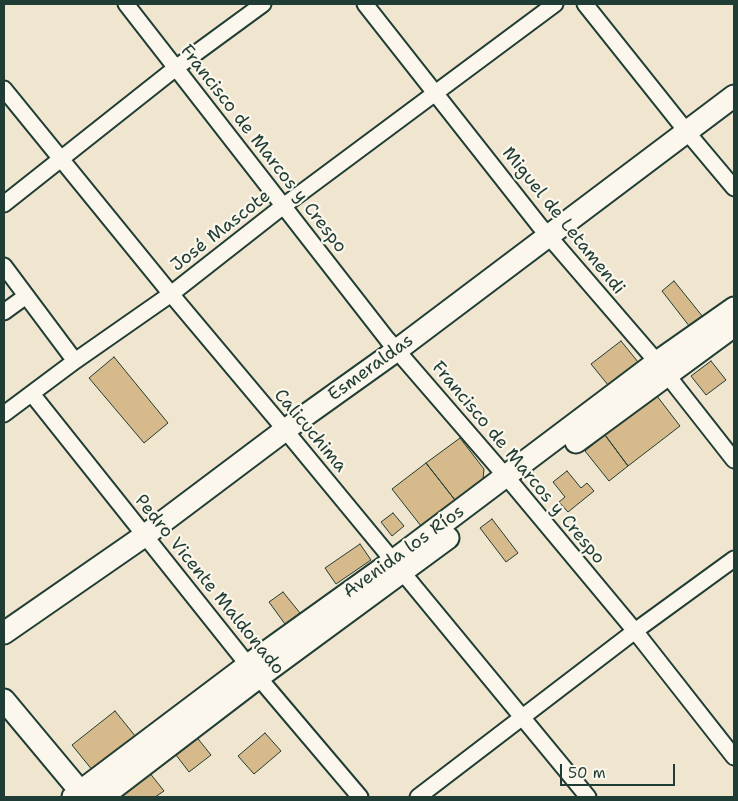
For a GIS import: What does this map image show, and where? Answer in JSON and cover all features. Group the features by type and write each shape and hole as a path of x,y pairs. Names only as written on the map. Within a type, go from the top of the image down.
{"main road":[{"name":"Esmeraldas","path":"683,128 734,81"},
{"name":"Esmeraldas","path":"4,633 280,424 392,345 683,128 734,96"},
{"name":"Avenida los Ríos","path":"80,795 398,567 661,369 734,308"},
{"name":"Avenida los Ríos","path":"661,369 734,326"},
{"name":"Esmeraldas","path":"4,616 139,530"},
{"name":"Avenida los Ríos","path":"102,797 254,671"},
{"path":"4,700 80,795"}],"street":[{"name":"Francisco de Marcos y Crespo","path":"126,4 392,345 511,482 634,631 734,757"},
{"path":"4,204 176,68 263,4"},
{"name":"Miguel de Letamendi","path":"365,4 544,231 661,369 734,460"},
{"name":"José Mascote","path":"4,414 75,361 171,294 282,206 555,4"},
{"path":"585,4 683,128 734,188"},
{"name":"Calicuchima","path":"4,89 171,294 588,797"},
{"path":"4,266 75,361"},
{"path":"4,312 26,296"},
{"name":"Pedro Vicente Maldonado","path":"32,394 139,530 360,797"},
{"path":"418,797 634,631 734,559"}],"building":[{"path":"674,281 703,317 690,327 662,291"},
{"path":"621,341 638,362 608,385 591,364"},
{"path":"114,357 168,423 144,443 89,378"},
{"path":"711,361 726,380 706,395 691,376"},
{"path":"657,396 680,426 628,466 605,435"},
{"path":"605,435 628,466 609,481 585,451"},
{"path":"460,438 484,469 483,479 455,500 426,463"},
{"path":"426,463 455,500 421,526 392,489"},
{"path":"567,471 581,488 587,483 594,491 568,512 559,502 565,497 553,482"},
{"path":"393,513 404,526 392,536 381,522"},
{"path":"492,519 518,553 506,562 480,528"},
{"path":"360,544 371,560 336,584 325,568"},
{"path":"283,592 300,613 285,624 269,602"},
{"path":"115,711 136,737 93,771 72,745"},
{"path":"265,733 281,751 254,774 238,756"},
{"path":"195,735 211,755 189,772 173,751"},
{"path":"149,772 164,791 155,797 116,797"}]}
